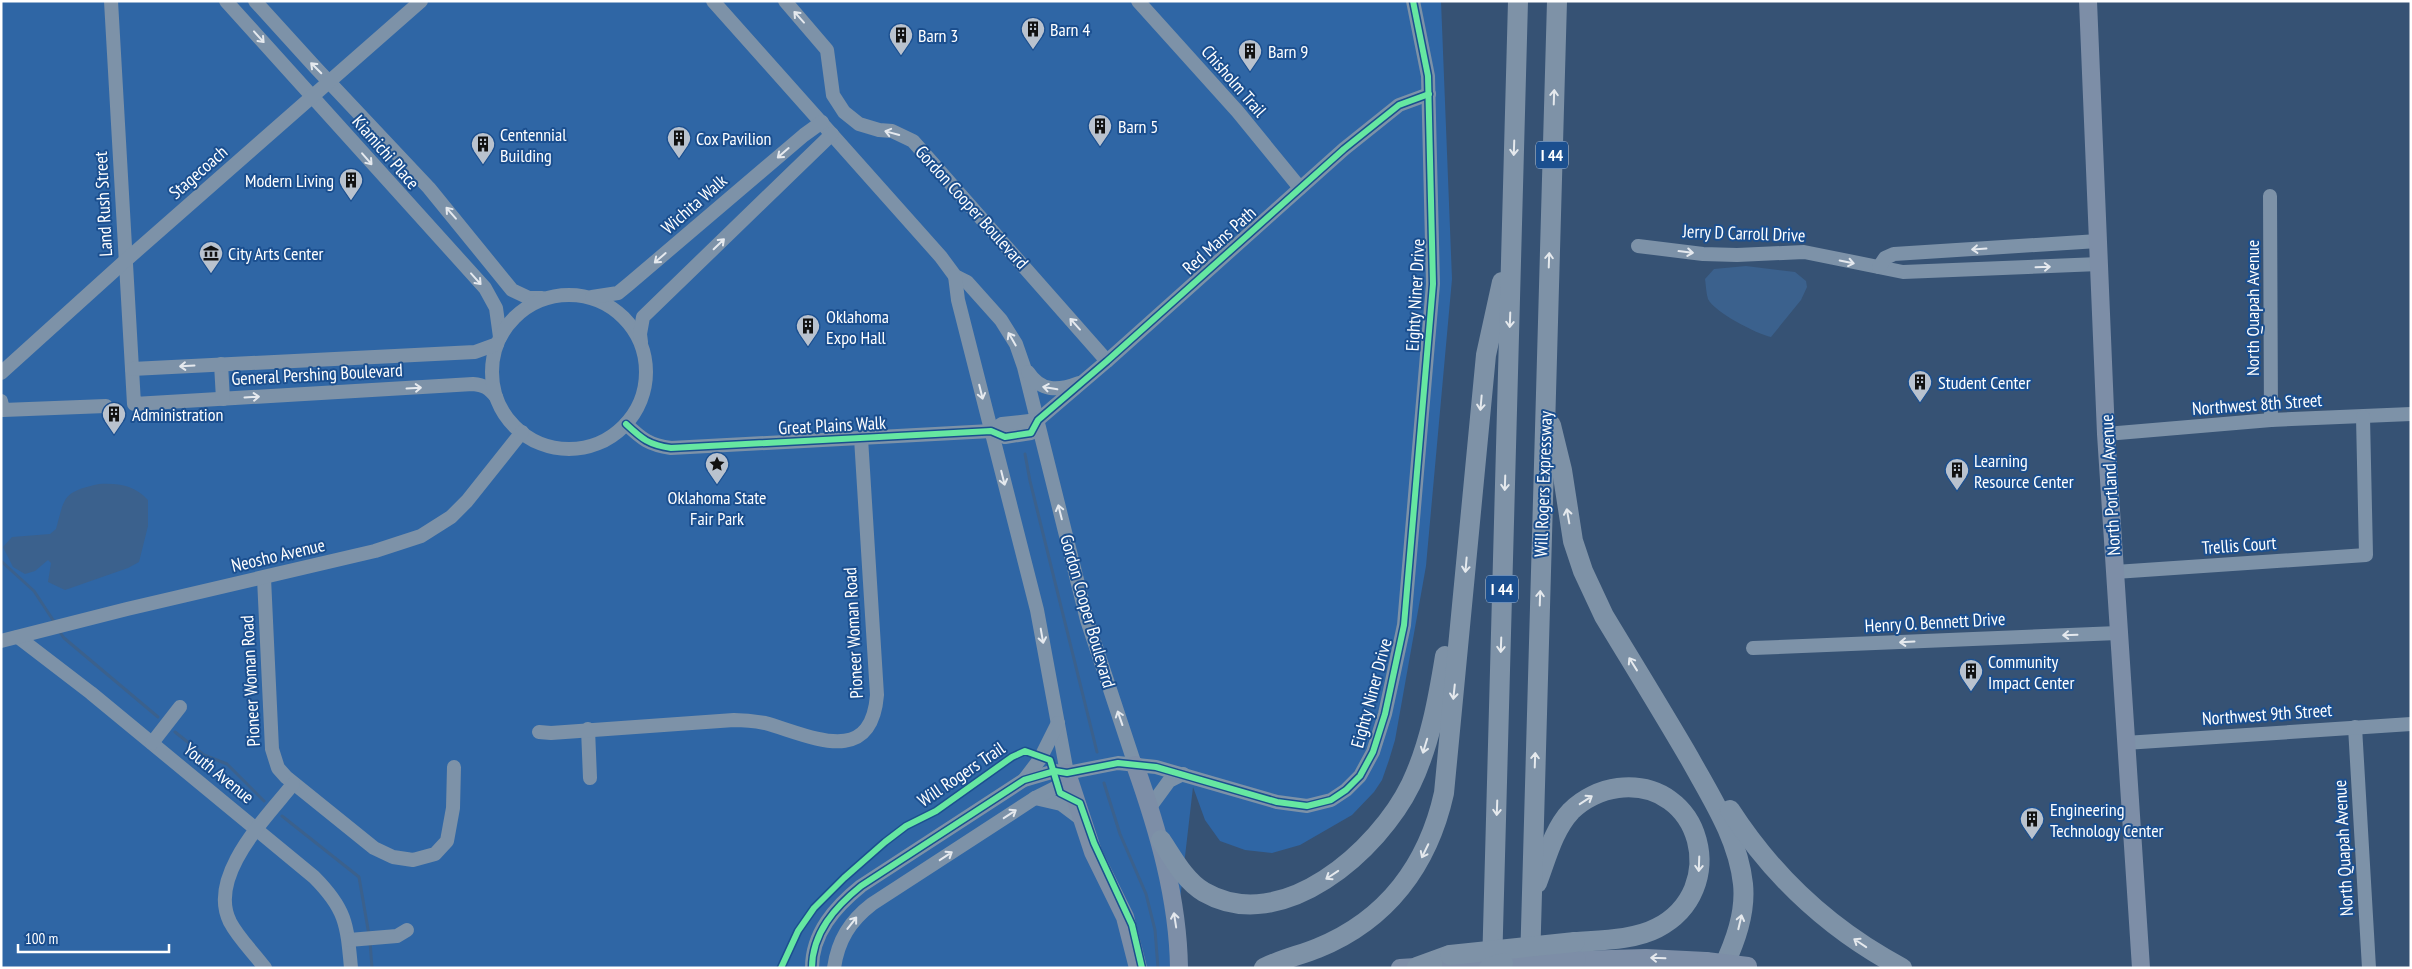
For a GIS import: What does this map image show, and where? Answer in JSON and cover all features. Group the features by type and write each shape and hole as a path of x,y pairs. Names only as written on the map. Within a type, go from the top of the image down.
{"highway":[{"name":"I 44","path":"1495,966 1518,1"},
{"name":"Will Rogers Expressway","path":"1530,968 1557,1"},
{"path":"1264,968 1287,957 1317,948 1361,926 1394,895 1421,858 1432,836 1444,794 1486,355 1512,236"},
{"path":"1545,401 1562,470 1573,541 1583,571 1604,616 1659,705 1746,834 1788,884 1814,909 1844,932 1902,968"},
{"path":"1160,840 1189,879 1202,891 1216,898 1251,904 1271,901 1314,887 1358,856 1395,812 1420,761 1431,727 1446,647 1464,592"},
{"path":"1659,705 1725,823 1735,844 1740,865 1743,886 1743,908 1738,928 1714,964"},
{"path":"1408,967 1450,960 1576,951 1656,929 1679,913 1688,903 1695,890 1701,862 1694,831 1678,807 1656,793 1626,787 1611,789 1584,801 1562,823 1532,897"}],"main road":[{"name":"North Portland Avenue","path":"2088,1 2106,434 2141,968"},
{"name":"Gordon Cooper Boulevard","path":"1135,765 1160,840 1178,940 1179,968"},
{"name":"Gordon Cooper Boulevard","path":"1067,773 1093,852 1125,917 1138,968"},
{"path":"1450,960 1495,966 1576,951 1751,967"}],"street":[{"name":"Land Rush Street","path":"111,1 134,404"},
{"name":"Kiamichi Place","path":"226,1 484,288 496,308 498,340"},
{"name":"Kiamichi Place","path":"255,1 436,195 512,290 529,298 548,298"},
{"name":"Stagecoach","path":"1,373 125,261 312,97 331,83 421,1"},
{"name":"Gordon Cooper Boulevard","path":"713,1 941,257 955,276 967,282 1001,320 1016,344 1038,420 1087,620 1135,765"},
{"name":"Gordon Cooper Boulevard","path":"785,1 827,50 833,95 844,112 859,124 879,130 892,131 913,141 1107,361"},
{"name":"Chisholm Trail","path":"1138,1 1233,106 1300,188"},
{"name":"Eighty Niner Drive","path":"812,968 814,953 821,930 845,898 1024,780 1055,771 1067,773 1118,763 1183,774 1283,803 1300,806 1331,800 1353,784 1367,764 1380,733 1405,617 1433,264 1429,94 1421,33 1413,1"},
{"name":"Red Mans Path","path":"1038,420 1107,361 1344,149 1400,105 1429,94"},
{"name":"Wichita Walk","path":"585,296 598,298 618,293 804,135 822,122"},
{"path":"643,348 632,326 618,312 602,302 585,296 560,295 548,298 521,311 498,340 492,367 496,398 504,413 522,432 535,441 552,447 579,448 608,438 626,424 638,406 645,386 646,369 643,348 640,334 643,317 832,134"},
{"name":"North Quapah Avenue","path":"2270,196 2271,420"},
{"path":"1879,267 1885,258 1894,254 2098,241"},
{"name":"Jerry D Carroll Drive","path":"1638,246 1703,254 1804,252 1848,263 1879,267 1892,272 2099,264"},
{"path":"2016,246 2017,268"},
{"path":"1950,250 1952,270"},
{"name":"Gordon Cooper Boulevard","path":"955,276 958,300 1037,610 1067,773"},
{"name":"General Pershing Boulevard","path":"132,369 475,352 498,340"},
{"path":"221,364 223,399"},
{"path":"1024,367 1034,381 1050,389 1064,388 1084,381"},
{"name":"General Pershing Boulevard","path":"134,404 473,384 483,385 490,389 496,398"},
{"path":"1,401 3,410 106,406"},
{"name":"Northwest 8th Street","path":"2106,434 2271,420 2411,414"},
{"name":"Trellis Court","path":"2115,572 2366,555 2363,417"},
{"name":"Great Plains Walk","path":"626,424 645,442 655,446 671,448 991,431 1002,424 1038,420"},
{"name":"Neosho Avenue","path":"1,641 146,604 395,546 432,530 451,517 467,502 522,432"},
{"name":"Pioneer Woman Road","path":"540,732 550,733 740,720 759,722 798,735 828,742 850,740 864,732 875,714 877,695 861,438"},
{"name":"Pioneer Woman Road","path":"264,578 272,749 278,768 292,784 374,848 393,857 413,860 435,854 447,841 453,808 454,767"},
{"name":"Henry O. Bennett Drive","path":"1752,648 2118,633"},
{"name":"Youth Avenue","path":"18,637 258,829 329,892 342,911 354,940 351,968"},
{"path":"152,743 180,707"},
{"path":"1024,780 1040,760 1058,722"},
{"name":"Northwest 9th Street","path":"2125,743 2355,726 2411,724"},
{"name":"North Quapah Avenue","path":"2355,726 2369,968"},
{"path":"588,730 590,778"},
{"path":"834,968 838,948 846,930 865,910 1035,798 1060,786 1067,773"},
{"path":"1150,807 1169,781 1183,774"},
{"path":"265,968 230,923 224,896 229,875 258,829 292,784"},
{"path":"1035,798 1061,804 1081,818"},
{"path":"354,940 397,936 407,930"}],"shaded area":[{"name":"Oklahoma State Fair Park","path":"1,1 1441,1 1452,279 1426,566 1395,740 1382,780 1374,792 1352,815 1300,845 1272,853 1245,850 1220,841 1205,820 1193,787 1180,900 1188,968 1,968"},
{"path":"1746,266 1795,272 1806,281 1807,287 1801,300 1771,337 1736,322 1718,310 1708,299 1705,279 1714,269"},
{"path":"99,484 126,486 137,491 148,500 148,526 139,562 128,568 65,590 48,582 51,563 48,560 35,571 25,574 13,567 3,547 12,537 50,534 56,529 61,509 67,497 78,490"}],"waterway":[{"path":"1025,454 1097,752"},
{"path":"1,561 34,591 55,623"},
{"path":"59,631 64,638 158,717"},
{"path":"175,732 204,755 227,764 264,801"},
{"path":"1104,783 1120,834 1146,894 1155,930 1158,968"},
{"path":"282,816 359,877 369,935"},
{"path":"370,941 372,968"}],"cycle path":[{"path":"812,968 813,955 821,932 834,912 851,894 1024,780 1055,771 1067,773 1118,763 1156,767 1277,802 1307,806 1331,800 1346,790 1360,776 1373,752 1385,714 1404,625 1433,284 1428,76 1413,1"},
{"path":"626,424 646,441 671,448 991,431 1005,437 1031,433 1038,420 1107,361 1344,149 1399,105 1429,94"},
{"name":"Will Rogers Trail","path":"781,968 798,931 814,908 844,878 906,826 936,811 1012,757 1025,751 1050,760 1060,793 1080,803 1094,843 1132,925 1142,968"}],"place":[{"name":"Barn 4","path":"1033,50"},
{"name":"Barn 3","path":"901,56"},
{"name":"Barn 9","path":"1250,72"},
{"name":"Barn 5","path":"1100,147"},
{"name":"Cox Pavilion","path":"679,159"},
{"name":"Centennial Building","path":"483,165"},
{"name":"Modern Living","path":"351,201"},
{"name":"City Arts Center","path":"211,274"},
{"name":"Oklahoma Expo Hall","path":"808,347"},
{"name":"Student Center","path":"1920,403"},
{"name":"Administration","path":"114,435"},
{"name":"Oklahoma State Fair Park","path":"717,485"},
{"name":"Learning Resource Center","path":"1957,491"},
{"name":"Community Impact Center","path":"1971,692"},
{"name":"Engineering Technology Center","path":"2032,840"}]}
